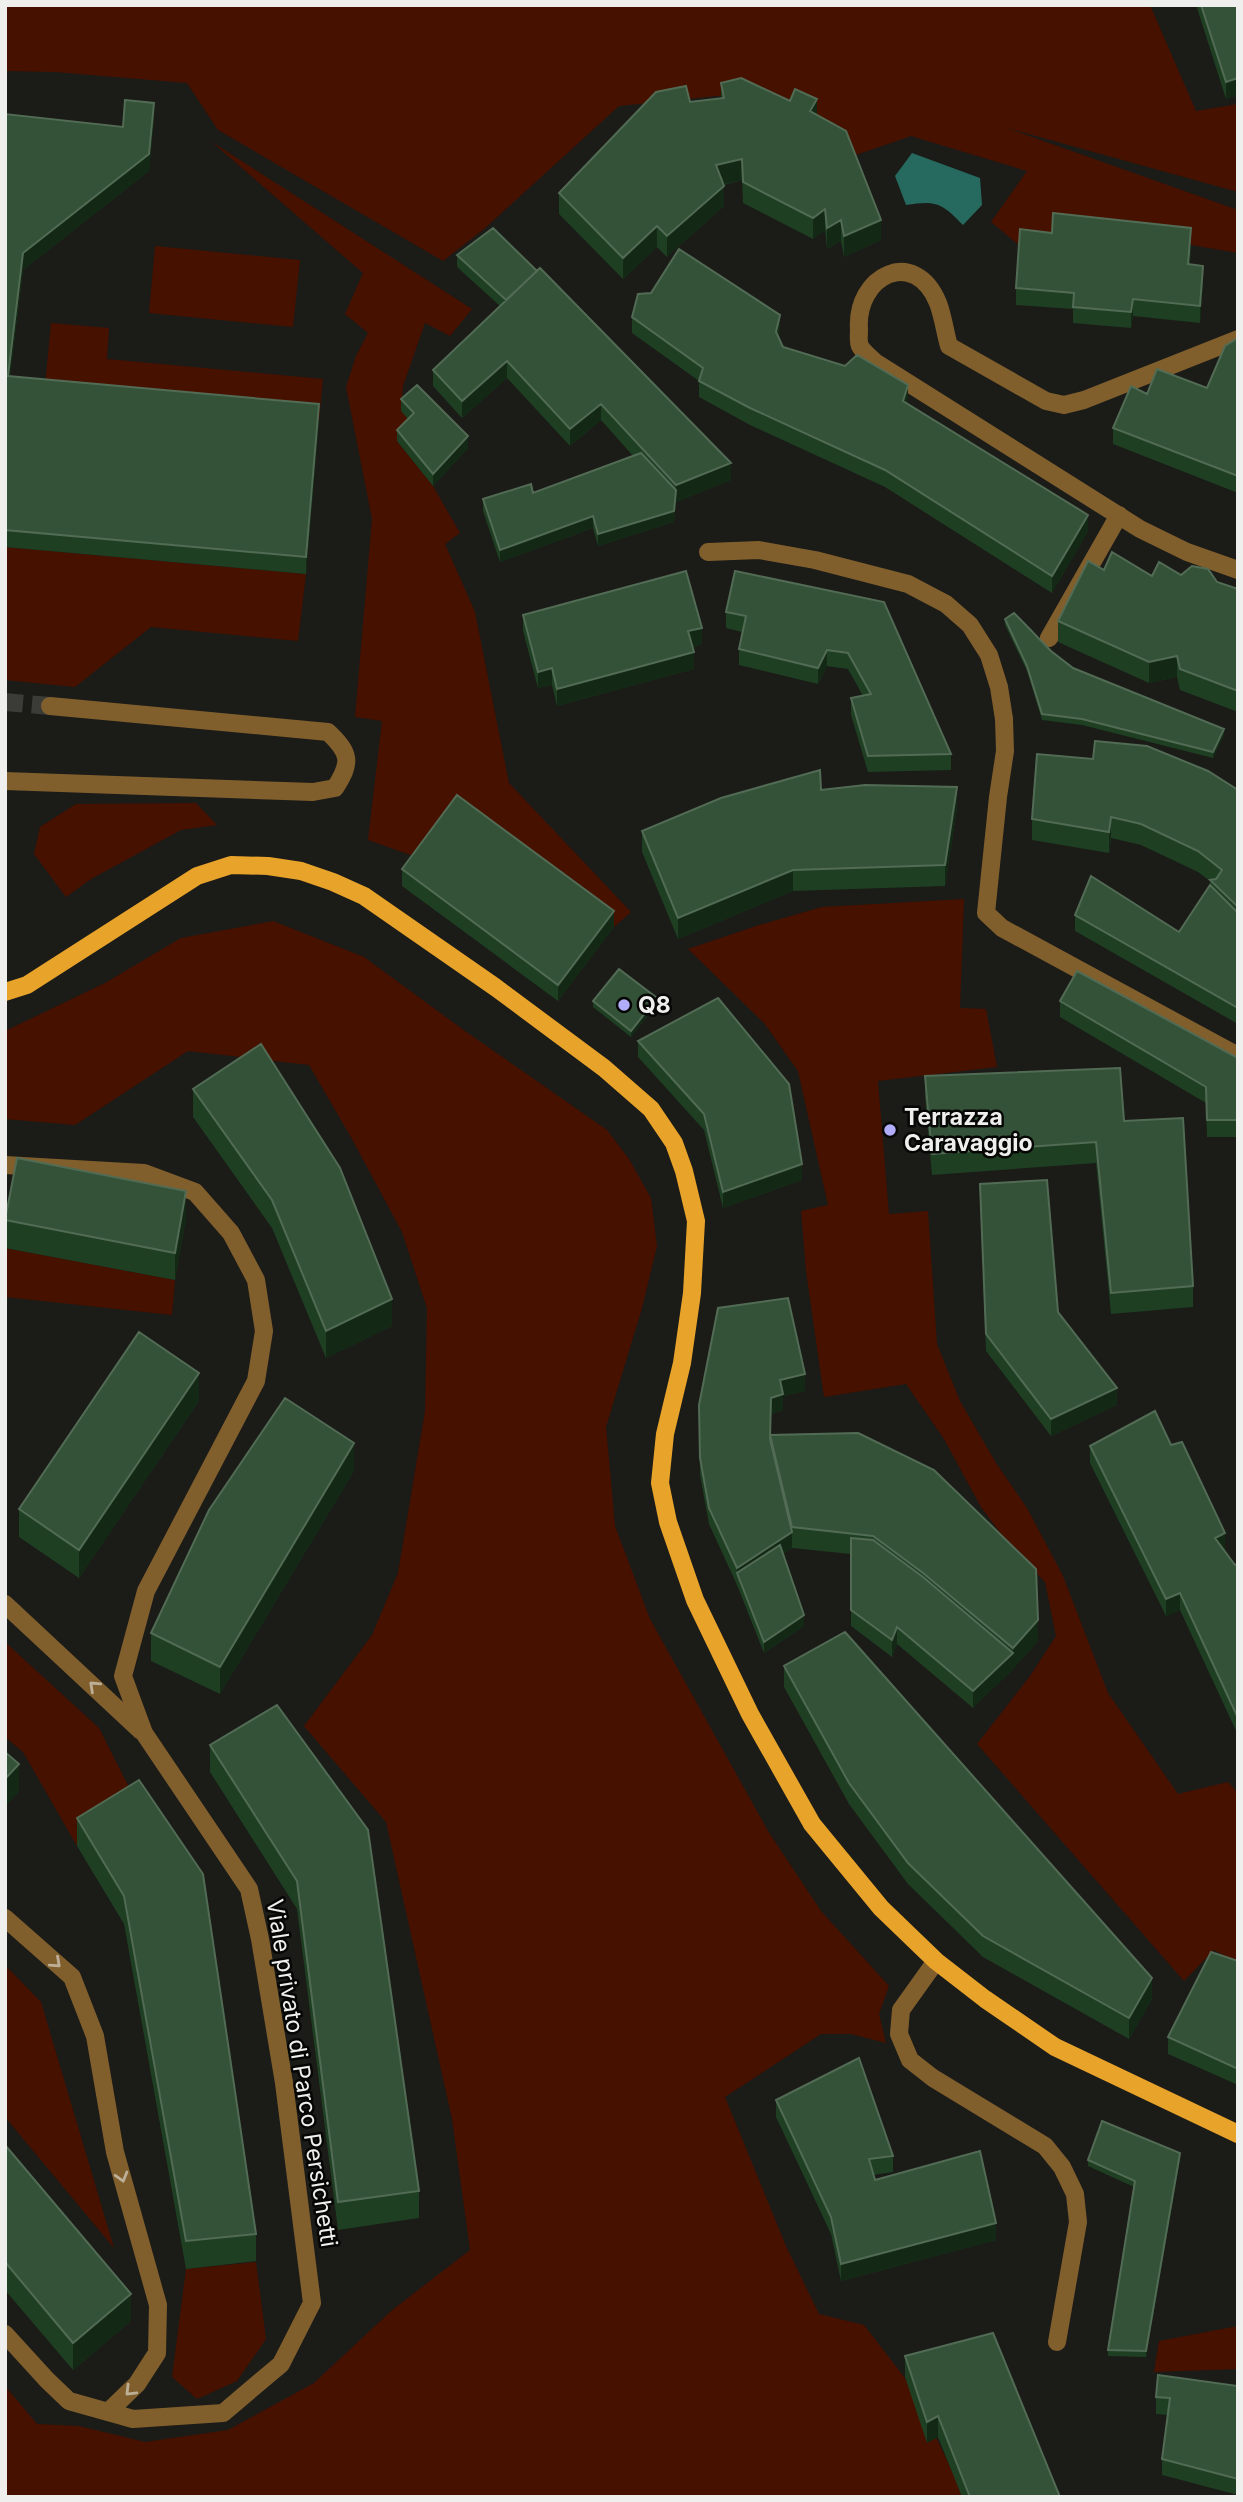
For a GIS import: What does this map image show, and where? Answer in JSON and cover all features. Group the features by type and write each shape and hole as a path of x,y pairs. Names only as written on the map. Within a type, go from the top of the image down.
{"main road":[{"path":"5,992 27,985 197,876 231,865 268,866 300,871 364,896 495,986 604,1068 651,1109 674,1143 696,1221 692,1293 682,1363 665,1434 660,1483 677,1551 695,1600 750,1714 812,1824 881,1908 936,1961 985,2000 1055,2047 1238,2134"}],"street":[{"path":"1238,339 1084,400 1064,405 1046,401 948,345 937,302 925,284 910,273 888,273 873,284 863,301 858,319 860,346 875,362 1139,529 1187,552 1238,570"},
{"path":"1049,638 1119,515"},
{"path":"708,552 759,550 908,584 946,604 970,625 989,655 999,687 1004,719 1005,751 986,914 1002,928 1238,1056"},
{"path":"5,781 313,792 335,788 346,770 344,748 328,732 50,706"},
{"name":"Viale privato di Parco Persichetti","path":"5,1165 144,1173 195,1192 232,1233 256,1280 264,1331 256,1381 146,1591 123,1676 144,1733 249,1889 284,2083 312,2303 281,2364 223,2413 133,2419 69,2401 5,2334"},
{"path":"5,1604 144,1733"},
{"path":"5,1918 72,1977 86,2012 95,2036 115,2152 158,2305 157,2353 137,2384 108,2412"},
{"path":"936,1961 901,2010 899,2034 910,2060 933,2078 1045,2146 1062,2167 1075,2194 1078,2222 1057,2342"}],"shaded area":[{"path":"5,5 1150,5 1196,111 1238,104 1238,192 1007,128 1238,210 1238,253 1191,245 1052,249 1020,246 991,222 1027,171 911,136 853,156 726,95 619,106 484,229 443,261 218,130 187,83 55,72 5,71"},
{"path":"212,142 472,309 450,336 425,323 403,386 401,411 414,425 397,441 433,486 460,533 445,544 475,612 509,783 631,912 614,927 368,840 382,721 355,717 372,519 346,387 356,356 368,333 345,314 363,273"},
{"path":"155,246 300,260 293,327 149,313"},
{"path":"51,323 109,328 107,359 323,379 319,421 44,397"},
{"path":"5,547 306,574 298,641 151,627 75,687 5,680"},
{"path":"196,803 217,825 181,830 91,879 66,897 34,854 40,827 76,804"},
{"path":"964,899 960,1008 986,1009 997,1067 878,1081 889,1214 928,1211 937,1344 960,1401 996,1463 1027,1508 1063,1576 1108,1693 1178,1794 1228,1782 1238,1793 1238,1963 1214,1950 1184,1981 977,1744 1030,1676 1056,1636 1045,1582 1010,1546 981,1507 944,1439 906,1384 824,1397 806,1271 801,1211 828,1205 798,1071 764,1023 688,949 822,907"},
{"path":"273,921 364,957 607,1130 629,1159 651,1198 657,1246 642,1308 606,1427 615,1526 650,1619 768,1831 821,1911 889,1986 879,2014 886,2043 851,2034 821,2034 725,2097 786,2246 819,2314 864,2325 911,2386 965,2497 5,2497 5,2386 37,2424 79,2426 145,2442 228,2430 314,2383 391,2311 470,2250 452,2119 386,1822 304,1726 372,1635 398,1573 425,1411 427,1308 402,1232 309,1065 188,1051 75,1125 5,1119 5,1031 105,983 181,938"},
{"path":"5,1248 175,1280 172,1315 5,1297"},
{"path":"5,1642 99,1728 139,1807 77,1846 23,1752 5,1737"},
{"path":"5,1965 41,2002 114,2248 5,2117"},
{"path":"256,2262 266,2339 237,2381 197,2399 172,2377 186,2269"},
{"path":"1238,2326 1238,2369 1154,2372 1159,2341"}],"water":[{"path":"912,153 980,178 982,205 963,225 938,205 906,205 895,176"}],"building":[{"path":"1201,5 1238,5 1238,78 1226,82"},
{"path":"741,78 790,101 795,89 817,99 810,111 846,131 881,220 844,236 841,220 827,228 825,209 813,218 743,182 742,159 716,165 724,186 667,236 657,226 623,258 559,193 656,92 686,86 690,102 724,98 721,83"},
{"path":"125,100 154,103 149,154 23,253 8,376 319,404 306,557 5,530 5,114 123,127"},
{"path":"1053,213 1191,228 1188,264 1203,266 1200,306 1133,299 1131,312 1073,307 1074,293 1016,288 1020,229 1052,233"},
{"path":"493,228 537,271 506,300 457,255"},
{"path":"679,249 780,315 776,332 783,347 845,366 857,355 908,385 903,401 1088,515 1052,576 885,470 750,408 699,381 703,368 632,317 638,294 651,293"},
{"path":"540,268 731,463 676,485 601,404 570,429 507,361 462,401 433,370"},
{"path":"1238,338 1238,476 1113,428 1131,386 1147,394 1157,369 1207,388 1225,346"},
{"path":"417,385 468,436 433,474 397,430 414,413 401,399"},
{"path":"641,453 676,490 674,511 598,534 593,516 500,550 483,499 531,484 533,493"},
{"path":"1112,552 1152,576 1159,562 1181,575 1192,566 1208,569 1217,582 1238,589 1238,691 1180,669 1177,656 1149,662 1058,621 1088,561 1104,570"},
{"path":"686,571 702,628 688,631 694,652 557,689 552,668 538,672 523,615"},
{"path":"735,571 884,602 951,754 868,756 851,698 871,694 848,653 827,650 818,668 739,649 746,616 726,612"},
{"path":"1014,613 1051,651 1073,668 1224,729 1213,752 1082,719 1042,714 1027,666 1005,619"},
{"path":"1095,741 1147,746 1208,771 1238,790 1238,907 1210,880 1216,879 1222,870 1198,851 1141,824 1111,817 1109,832 1032,819 1037,754 1093,759"},
{"path":"820,770 821,790 865,785 957,787 945,865 793,870 678,918 642,831 721,798"},
{"path":"457,795 614,911 558,985 402,869"},
{"path":"1091,876 1179,932 1210,885 1238,913 1238,1008 1075,915"},
{"path":"619,969 657,998 631,1031 593,1001"},
{"path":"1077,971 1238,1058 1238,1120 1207,1120 1206,1087 1060,1001"},
{"path":"718,998 789,1084 802,1164 723,1192 704,1114 638,1041"},
{"path":"261,1044 340,1168 392,1299 326,1331 272,1200 193,1089"},
{"path":"1120,1068 1124,1121 1183,1118 1193,1286 1111,1293 1096,1142 932,1154 925,1076"},
{"path":"17,1158 186,1191 175,1253 5,1220"},
{"path":"1047,1180 1058,1312 1117,1388 1051,1419 986,1334 980,1184"},
{"path":"788,1298 805,1374 780,1380 783,1394 771,1398 770,1439 792,1532 737,1568 709,1508 700,1458 699,1405 718,1308"},
{"path":"139,1332 199,1373 79,1550 19,1509"},
{"path":"285,1398 354,1443 220,1667 151,1633 209,1510"},
{"path":"1155,1411 1171,1445 1182,1442 1225,1533 1215,1538 1235,1565 1238,1563 1238,1718 1180,1593 1166,1599 1090,1446"},
{"path":"858,1433 934,1470 1036,1569 1038,1620 1013,1648 923,1573 873,1536 792,1527 770,1435"},
{"path":"851,1538 873,1540 923,1577 1013,1653 973,1691 897,1627 892,1640 851,1610"},
{"path":"780,1545 804,1615 764,1642 737,1573"},
{"path":"845,1632 1152,1978 1129,2018 983,1936 908,1863 849,1783 784,1666"},
{"path":"277,1705 368,1830 419,2191 338,2202 297,1881 210,1745"},
{"path":"5,1752 19,1764 5,1779"},
{"path":"139,1780 203,1874 256,2234 186,2241 124,1896 77,1818"},
{"path":"1211,1952 1238,1961 1238,2069 1168,2037"},
{"path":"859,2058 893,2156 869,2159 875,2180 980,2151 996,2223 841,2264 831,2217 776,2100"},
{"path":"1102,2121 1180,2153 1146,2351 1108,2350 1135,2181 1088,2160"},
{"path":"5,2145 131,2294 73,2343 5,2262"},
{"path":"993,2333 1060,2497 970,2497 938,2416 927,2422 905,2356"},
{"path":"1158,2375 1238,2386 1238,2479 1162,2459 1170,2398 1156,2397"}],"tunnel":[{"path":"5,702 50,706"}],"place":[{"name":"Q8","path":"624,1005"},
{"name":"Terrazza Caravaggio","path":"890,1130"}]}
